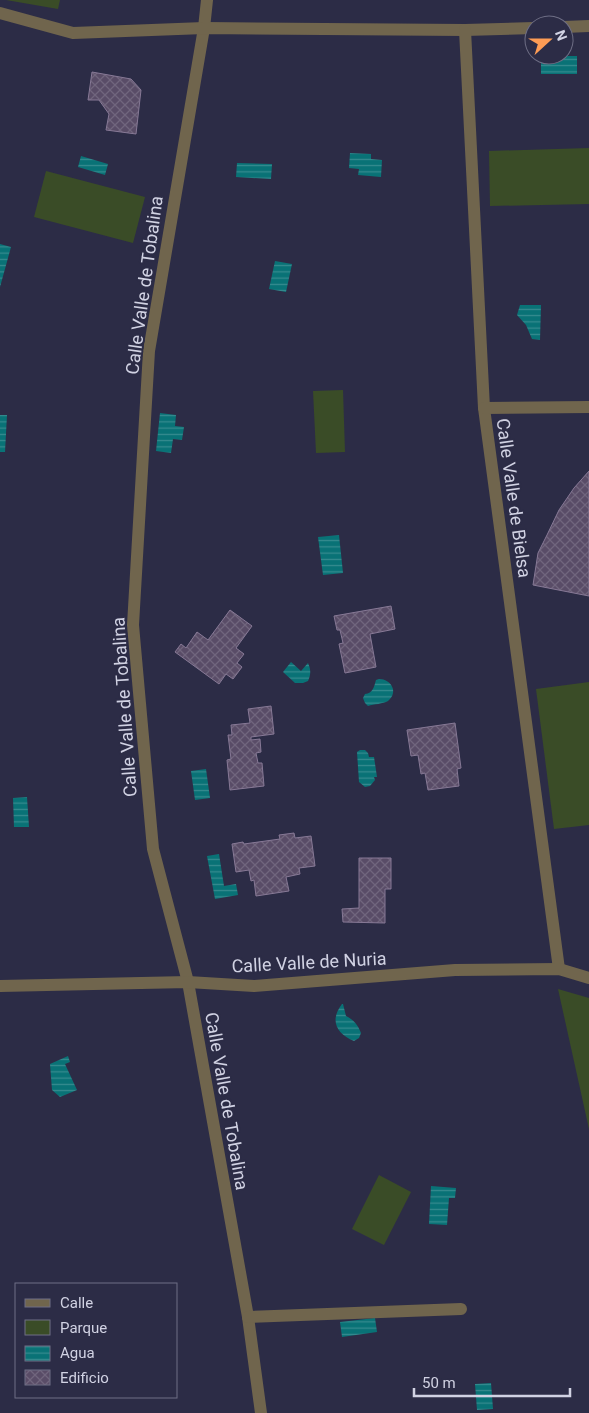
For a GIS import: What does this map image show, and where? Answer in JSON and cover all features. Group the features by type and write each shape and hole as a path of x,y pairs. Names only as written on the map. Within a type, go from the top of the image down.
{"street":[{"name":"Calle Valle de Tobalina","path":"207,0 204,28 149,351 133,625 153,849 188,982 248,1317 261,1413"},
{"path":"0,13 73,33 204,28 465,30 524,28"},
{"path":"574,27 589,26"},
{"name":"Calle Valle de Bielsa","path":"465,30 484,408 559,969"},
{"path":"484,408 589,407"},
{"name":"Calle Valle de Nuria","path":"0,986 188,982 254,986 454,970 559,969 589,978"},
{"path":"248,1317 461,1308"}],"green space":[{"path":"6,0 60,0 58,9"},
{"path":"589,148 589,204 490,206 489,151"},
{"path":"46,171 145,197 133,243 34,217"},
{"path":"343,390 345,452 316,453 313,391"},
{"path":"589,682 589,825 554,829 536,689"},
{"path":"558,989 589,998 589,1129"},
{"path":"379,1175 411,1192 384,1245 352,1229"}],"water":[{"path":"574,56 577,56 577,74 541,74 541,65 574,65"},
{"path":"350,153 371,154 371,159 382,160 381,177 358,175 359,169 349,168"},
{"path":"81,156 108,164 105,175 78,167"},
{"path":"237,163 272,164 271,179 236,177"},
{"path":"0,244 11,247 0,287"},
{"path":"275,261 292,264 286,292 269,289"},
{"path":"520,305 541,305 540,340 532,339 526,325 517,315"},
{"path":"160,413 176,415 175,426 184,427 182,440 173,439 171,453 156,451"},
{"path":"0,415 7,415 5,452 0,452"},
{"path":"339,535 343,573 323,575 318,537"},
{"path":"291,662 301,671 308,663 310,676 308,681 295,683 283,672"},
{"path":"379,679 390,684 393,694 384,703 368,706 363,698 374,687 376,680"},
{"path":"365,750 369,757 374,757 377,777 374,777 375,780 370,786 365,787 359,782 357,752"},
{"path":"206,769 210,798 195,800 191,771"},
{"path":"27,797 29,827 14,827 13,798"},
{"path":"219,854 224,886 236,884 238,895 215,899 207,856"},
{"path":"342,1004 346,1016 355,1023 361,1033 359,1038 354,1041 343,1035 337,1026 336,1016"},
{"path":"68,1056 70,1062 65,1064 77,1090 60,1097 52,1090 50,1064"},
{"path":"431,1186 456,1188 455,1198 449,1198 447,1225 429,1224"},
{"path":"375,1318 377,1332 342,1337 340,1322"},
{"path":"491,1383 493,1409 477,1410 475,1384"}],"building":[{"path":"92,72 131,79 141,90 136,134 106,130 109,114 99,100 88,100"},
{"path":"589,471 589,596 533,585 538,553 559,510 574,488"},
{"path":"391,606 395,629 370,634 376,667 345,673 339,644 343,643 340,630 337,630 334,616"},
{"path":"230,610 252,626 236,648 244,654 237,663 242,667 233,679 226,674 219,684 175,652 181,644 186,648 197,632 208,640"},
{"path":"271,706 274,734 251,737 251,740 260,739 261,752 256,753 258,763 262,763 264,786 230,790 227,760 231,759 228,735 232,735 231,725 250,723 248,709"},
{"path":"455,723 461,768 457,769 459,786 428,790 425,773 421,774 418,755 411,756 407,730"},
{"path":"294,833 295,838 311,836 315,866 299,868 300,874 286,877 289,891 256,896 254,880 251,881 249,870 236,872 232,844 280,839 279,835"},
{"path":"359,858 391,858 391,889 385,889 385,923 343,922 342,909 359,908"}]}
